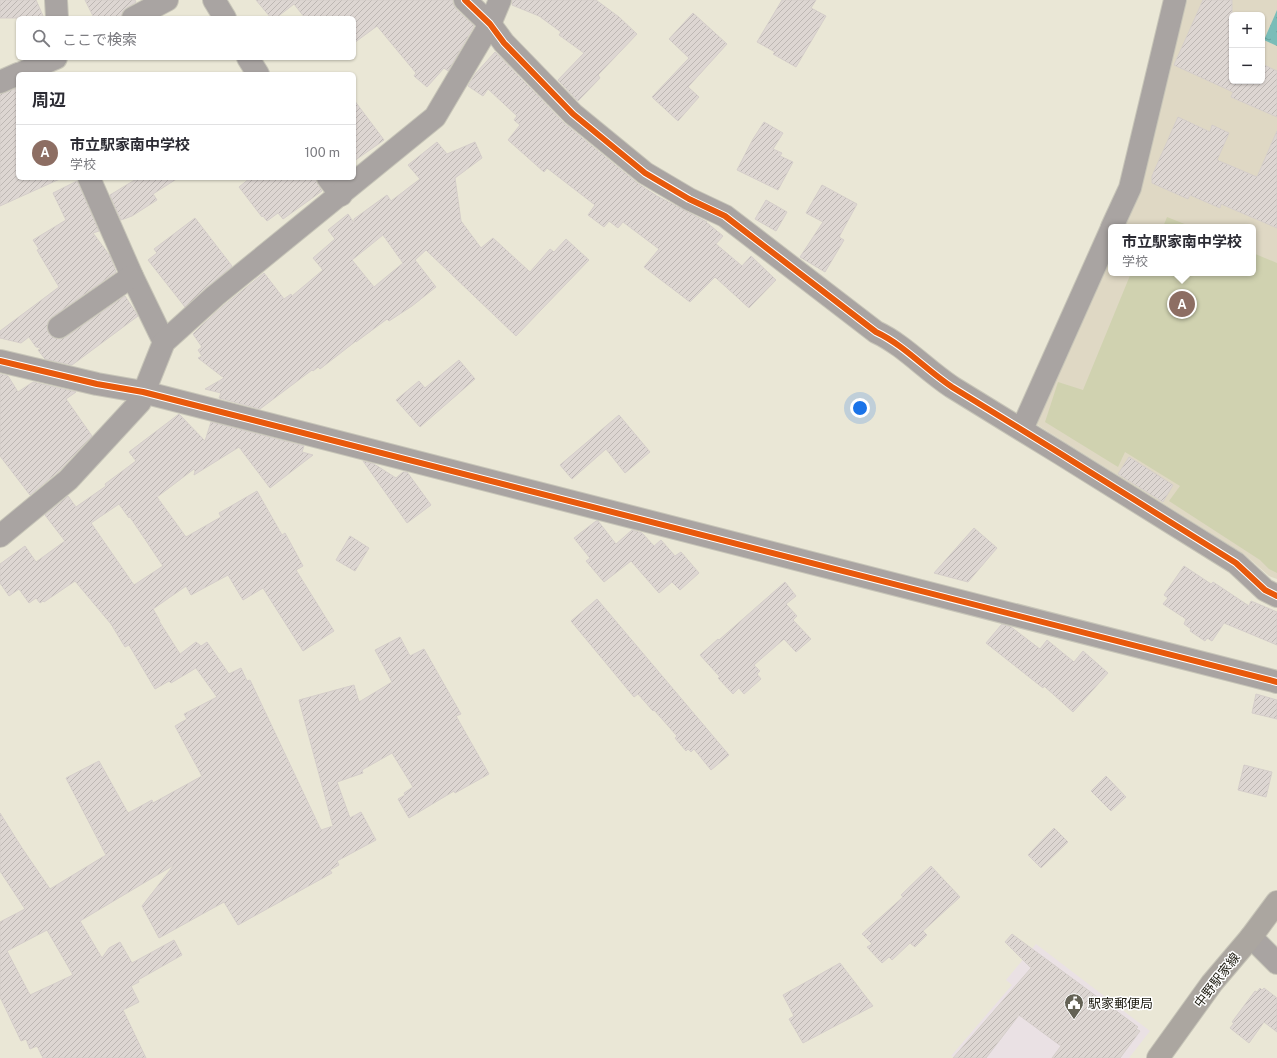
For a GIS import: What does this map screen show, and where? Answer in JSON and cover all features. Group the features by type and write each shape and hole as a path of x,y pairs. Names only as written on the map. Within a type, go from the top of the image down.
{"main road":[{"name":"中野駅家線","path":"1158,1058 1212,983 1251,937 1277,902"}],"street":[{"path":"56,0 58,16"},
{"path":"137,16 167,0"},
{"path":"214,0 224,16"},
{"path":"465,0 490,24 504,43 574,114 645,173 689,199 725,216 876,332 889,338 931,372 1236,563 1265,590 1277,596"},
{"path":"356,171 435,117 490,24 500,0"},
{"path":"1113,224 1130,188 1175,0"},
{"path":"23,72 51,60"},
{"path":"60,60 64,72"},
{"path":"249,60 257,72"},
{"path":"0,82 16,75"},
{"path":"91,180 132,276 164,342"},
{"path":"0,536 68,480 140,402 164,342 334,186 343,180"},
{"path":"1022,429 1108,237"},
{"path":"59,327 132,276"},
{"path":"0,361 97,384 143,392 1277,682"},
{"path":"1251,937 1277,963"}],"shaded area":[{"path":"1186,0 1277,0 1277,579 1269,576 1244,554 1036,424 1108,257 1108,276 1256,276 1256,224 1122,224 1139,184"},
{"path":"1036,944 1150,1031 1129,1058 956,1058 951,1056 1012,985 1006,980"}],"green space":[{"path":"1167,217 1184,224 1164,224"},
{"path":"1256,254 1277,263 1277,573 1269,569 1260,560 1169,501 1180,486 1125,452 1118,467 1045,422 1058,382 1083,390 1130,276 1256,276"}],"water":[{"path":"1277,10 1277,46 1265,40"}],"building":[{"path":"0,0 36,0 43,16 16,16 16,18 0,18"},
{"path":"85,0 135,0 136,2 123,11 122,16 93,16"},
{"path":"256,0 453,0 453,4 456,9 474,26 448,71 444,68 427,87 414,76 416,73 377,26 356,42 356,16 303,16 294,4 279,16 269,16"},
{"path":"512,0 596,0 619,17 637,34 598,75 600,78 578,101 558,80 584,53 559,35 561,32 539,16 512,5"},
{"path":"782,0 816,0 811,8 826,16 796,67 773,54 775,52 757,42"},
{"path":"1203,0 1232,0 1232,12 1229,12 1229,84 1265,84 1265,65 1277,71 1277,117 1231,97 1233,92 1174,65"},
{"path":"693,13 727,44 688,87 699,97 678,121 652,97 689,58 669,39"},
{"path":"495,52 565,124 637,183 657,196 707,222 723,236 716,244 742,266 751,256 776,280 749,308 715,277 690,302 644,267 659,249 623,222 618,228 609,221 604,227 588,215 595,205 547,168 544,172 508,140 520,125 514,120 517,116 488,89 483,96 468,86 476,73"},
{"path":"16,89 16,180 58,180 0,206 0,94"},
{"path":"356,103 384,140 356,160"},
{"path":"1178,117 1210,132 1212,125 1229,133 1217,160 1257,177 1277,131 1277,228 1221,204 1220,208 1190,195 1188,199 1152,183 1152,176"},
{"path":"764,122 783,133 773,149 782,153 780,156 793,162 778,190 737,170 753,139"},
{"path":"437,142 447,154 475,142 482,158 455,178 461,221 481,248 493,238 530,272 550,249 554,252 566,239 589,260 516,336 426,250 415,260 436,287 412,306 389,321 387,319 320,369 318,367 313,371 312,370 260,409 219,398 221,393 205,389 224,378 198,358 202,356 198,350 202,347 193,334 223,306 264,273 284,299 291,294 292,296 323,270 313,258 335,239 328,230 348,214 354,223 354,219 387,195 391,201 420,179 408,165","holes":["383,235 403,263 374,287 352,260"]},
{"path":"135,180 175,180 153,194 157,200 132,216 121,220 110,195"},
{"path":"248,180 317,180 322,191 283,219 278,213 267,221 263,216 262,217 239,187"},
{"path":"77,181 99,231 93,233 110,256 116,272 52,317 48,322 47,328 49,334 54,338 60,339 66,337 125,296 138,316 72,365 45,359 38,350 41,348 36,347 29,337 21,343 0,338 0,331 59,287 37,250 39,249 33,240 66,220 53,193"},
{"path":"822,185 857,204 839,237 844,240 825,272 800,257 823,222 806,213"},
{"path":"766,200 787,212 776,231 755,219"},
{"path":"195,218 232,266 185,307 148,260 157,253 154,249"},
{"path":"459,360 475,379 420,427 396,400 419,381 425,388"},
{"path":"0,374 8,376 18,392 33,382 76,392 66,399 92,436 59,471 30,495 0,456"},
{"path":"179,414 205,441 211,422 304,446 302,452 313,455 270,488 239,447 194,475 194,469 157,497 186,537 221,517 219,513 257,491 282,535 285,533 303,566 296,570 334,631 303,651 263,588 243,600 228,575 191,595 186,586 153,609 180,654 196,642 201,646 207,642 229,674 241,668 247,681 250,680 321,830 333,826 299,700 354,685 359,702 392,682 375,650 400,637 410,656 424,649 461,714 456,716 489,774 455,793 454,791 409,818 398,799 405,795 404,793 413,787 392,753 362,770 363,773 337,782 350,818 361,812 376,840 337,861 339,865 330,870 332,873 238,925 224,902 159,938 142,906 174,865 80,921 102,958 109,948 120,942 132,963 174,940 182,955 138,980 139,982 131,986 139,1002 123,1010 146,1058 43,1058 37,1046 30,1049 26,1039 21,1041 0,997 0,922 25,909 0,871 0,813 50,889 106,855 66,778 99,761 128,813 152,800 153,803 202,776 175,726 187,719 184,714 217,697 196,668 171,683 169,681 155,689 129,645 125,647 111,624 75,581 44,602 43,601 40,603 36,598 29,603 19,589 9,596 0,583 0,564 25,546 36,562 65,541 45,515 68,496 76,507 106,486 105,484 136,461 129,452","holes":["119,504 129,518 130,517 163,566 134,585 91,523","47,930 73,975 30,995 7,951"]},
{"path":"619,415 650,452 625,473 606,449 572,479 560,465"},
{"path":"1129,457 1173,485 1163,502 1118,474"},
{"path":"363,461 374,464 396,478 403,472 407,472 431,505 407,523"},
{"path":"598,521 616,544 632,530 642,533 654,546 661,540 675,556 681,552 699,573 680,590 672,582 659,593 631,561 604,582 586,561 590,558 574,538"},
{"path":"974,528 997,548 968,582 934,573"},
{"path":"350,536 369,548 355,571 336,560"},
{"path":"1184,566 1211,584 1213,582 1249,606 1251,601 1277,612 1277,645 1224,623 1212,641 1207,638 1205,641 1190,631 1191,629 1184,624 1186,619 1163,604 1168,598 1164,595"},
{"path":"785,582 796,596 786,604 797,616 793,620 811,639 796,652 784,639 754,665 760,671 757,674 761,679 744,694 739,688 733,694 700,655"},
{"path":"597,599 729,755 711,770 694,749 691,752 688,749 686,751 675,738 677,736 638,694 634,697 571,621"},
{"path":"1002,624 1011,627 1040,649 1047,640 1074,662 1083,651 1108,673 1073,712 1044,686 1043,688 986,643"},
{"path":"1256,694 1277,700 1277,719 1252,713"},
{"path":"1244,765 1272,772 1266,797 1238,790"},
{"path":"1106,776 1126,797 1111,811 1091,791"},
{"path":"1054,828 1068,842 1041,868 1028,855"},
{"path":"931,866 960,897 923,931 927,935 915,947 910,943 892,960 889,957 882,963 867,947 872,944 862,934 903,897 901,895"},
{"path":"1012,934 1138,1027 1136,1029 1140,1031 1120,1058 1052,1058 1061,1046 1019,1015 986,1058 953,1058 1031,968 1005,942"},
{"path":"840,963 873,1006 803,1043 789,1019 794,1016 783,995"},
{"path":"1260,988 1262,990 1264,988 1277,998 1277,1032 1264,1022 1249,1043 1230,1028 1234,1023 1232,1022 1255,991 1257,992"}],"cycle path":[{"path":"465,0 490,24 504,43 573,114 645,173 689,199 725,216 876,332 896,344 952,387 1236,563 1265,590 1277,596"},
{"path":"0,361 97,384 143,392 1277,682"}],"place":[{"name":"市立駅家南中学校","path":"1182,304"},
{"name":"駅家郵便局","path":"1074,1020"}]}
